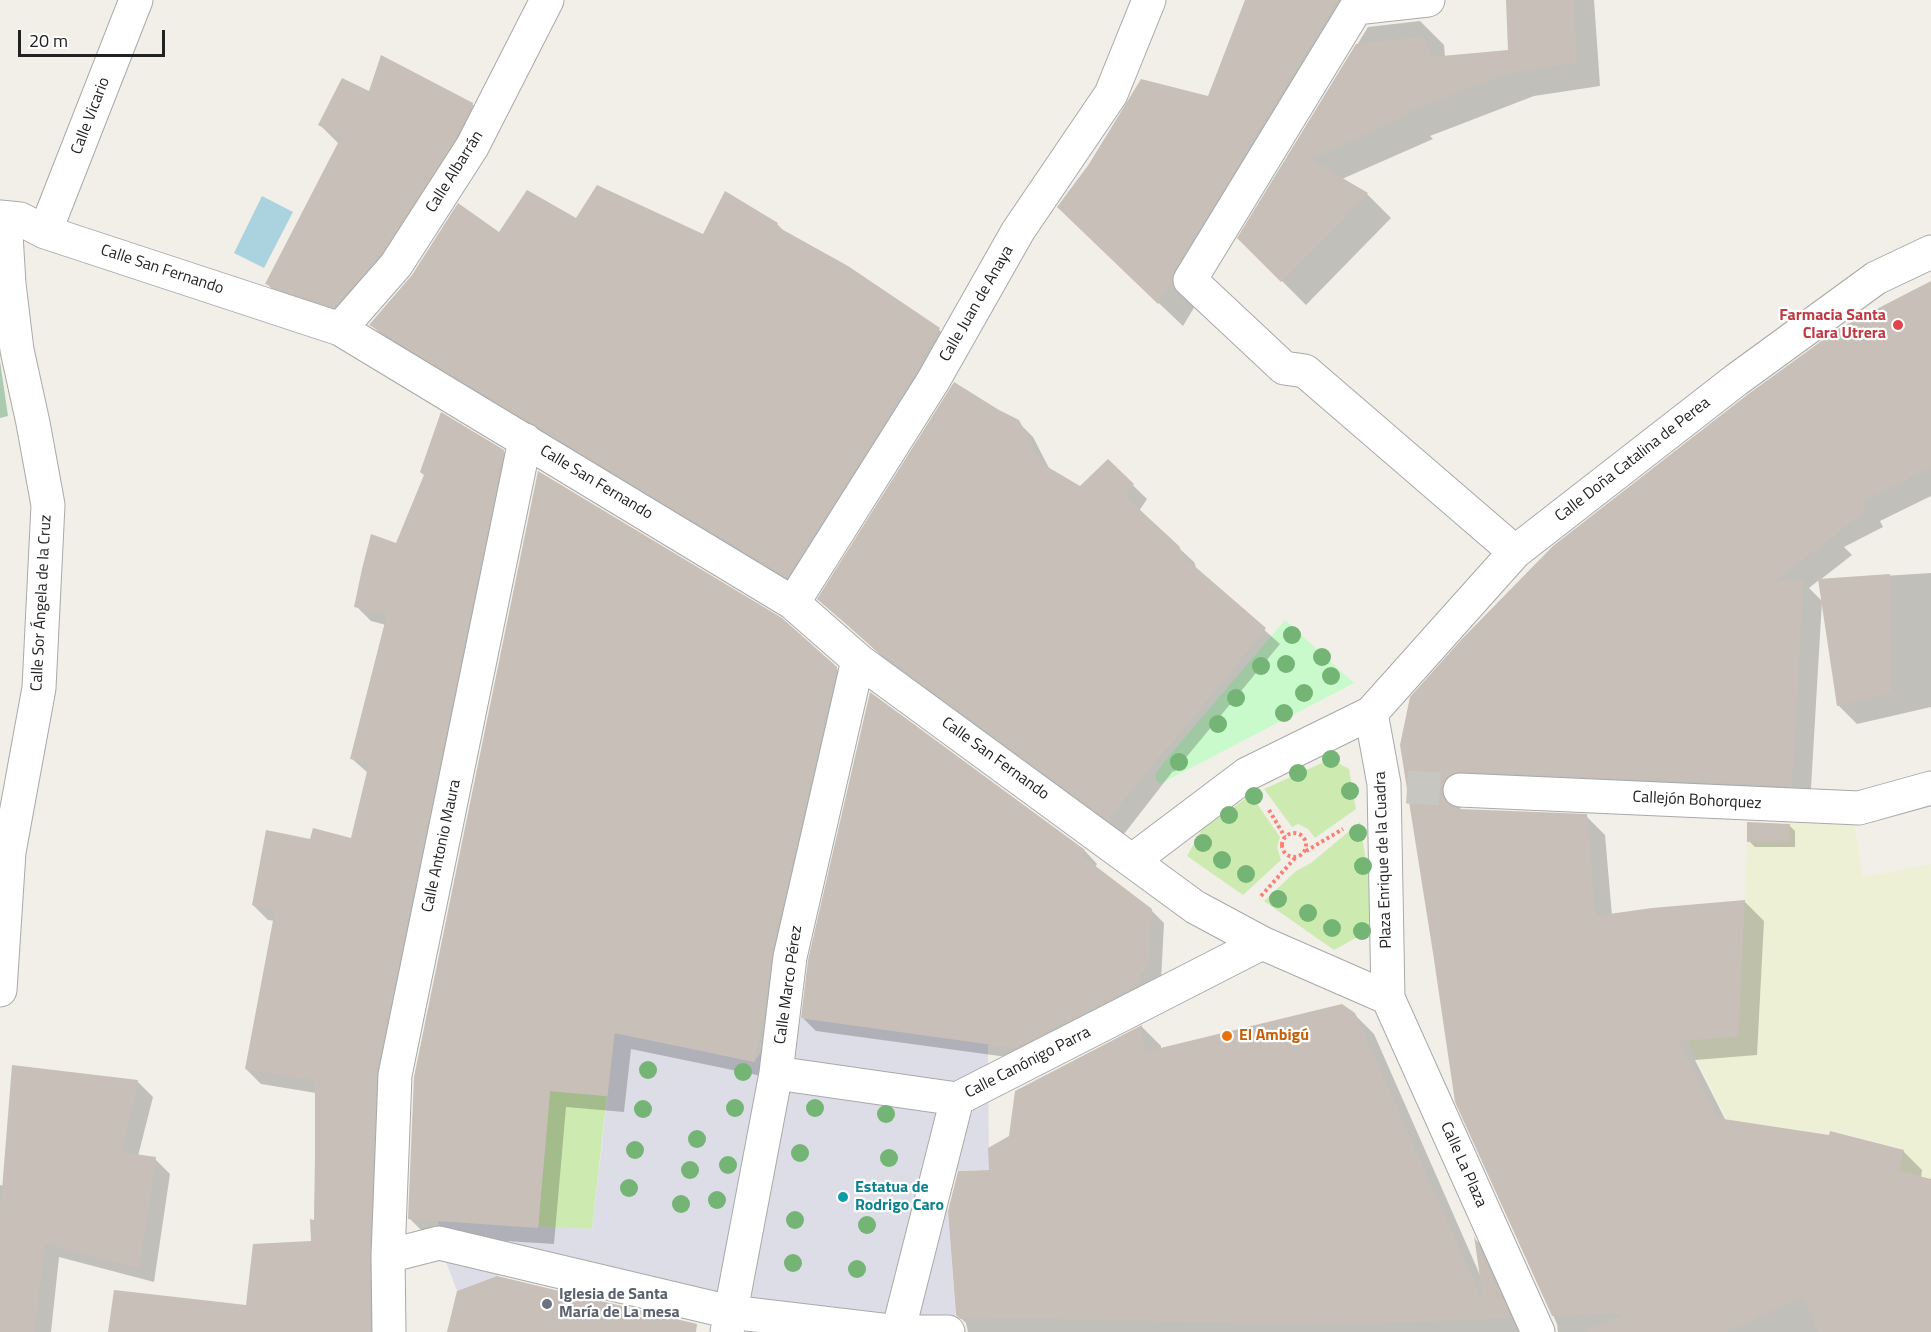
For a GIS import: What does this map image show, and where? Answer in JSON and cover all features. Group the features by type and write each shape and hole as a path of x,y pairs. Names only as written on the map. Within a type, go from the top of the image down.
{"street":[{"name":"Calle Vicario","path":"45,232 136,0"},
{"name":"Calle Albarrán","path":"340,329 396,265 472,147 547,0"},
{"name":"Calle Juan de Anaya","path":"792,603 933,381 1018,231 1111,94 1149,0"},
{"path":"1428,0 1356,8 1190,280 1284,368 1305,371 1515,552"},
{"name":"Calle San Fernando","path":"3,218 20,219 45,232 340,329 792,603 858,660 1133,860"},
{"name":"Calle Sor Ángela de la Cruz","path":"0,990 9,852 39,688 48,505 17,350 3,218"},
{"name":"Calle Doña Catalina de Perea","path":"1371,713 1515,552 1736,380 1876,278 1931,252"},
{"name":"Calle Antonio Maura","path":"389,1332 388,1256 395,1075 525,440"},
{"name":"Calle Marco Pérez","path":"728,1322 776,1073 790,957 858,660"},
{"path":"1371,713 1247,774 1133,860 1195,907 1262,943 1388,998"},
{"name":"Plaza Enrique de la Cuadra","path":"1371,713 1396,786 1388,998"},
{"name":"Callejón Bohorquez","path":"1460,790 1859,808 1931,788"},
{"name":"Calle Canónigo Parra","path":"776,1073 957,1099 1262,943"},
{"name":"Calle La Plaza","path":"1388,998 1538,1332"},
{"path":"898,1332 957,1099"},
{"path":"388,1256 439,1243 728,1322 898,1332 948,1332"}],"path":[{"path":"1299,833 1306,840 1306,850 1300,856 1290,857 1283,851 1283,841 1289,834 1299,833"}],"green space":[{"path":"0,361 8,416 0,418"},
{"path":"1285,620 1354,683 1160,784 1156,780 1156,774 1163,763"},
{"path":"1331,759 1349,769 1356,809 1315,838 1308,829 1298,824 1292,827 1264,789"},
{"path":"1251,795 1280,837 1277,847 1281,860 1243,895 1187,856 1203,828"},
{"path":"1790,815 1854,820 1863,877 1931,864 1931,1179 1899,1171 1903,1149 1831,1131 1829,1135 1727,1120 1688,1043 1687,1040 1738,1036 1747,842 1789,841"},
{"path":"1360,822 1376,927 1334,950 1264,901 1296,871 1311,863"},
{"path":"550,1091 607,1096 592,1229 538,1228"}],"shaded area":[{"path":"800,1018 988,1044 989,1170 945,1171 956,1319 931,1332 726,1332 690,1316 513,1270 457,1291 439,1243 438,1221 592,1229 615,1031 754,1062 782,1022"}],"water":[{"path":"262,196 293,212 264,268 234,253"}],"building":[{"path":"1245,0 1338,0 1174,270 1172,281 1158,304 1057,207 1089,164 1141,79 1208,96"},
{"path":"1506,0 1573,0 1577,62 1509,73 1407,112 1411,114 1310,159 1368,193 1281,282 1237,238 1356,44 1424,37 1431,57 1508,50"},
{"path":"381,55 473,103 456,138 381,254 334,307 265,284 341,137 318,125 342,78 369,91"},
{"path":"597,185 703,234 725,191 778,223 776,226 848,266 940,328 920,362 922,363 787,577 369,325 412,275 458,203 499,232 527,190 576,218"},
{"path":"1931,281 1931,467 1862,501 1866,510 1775,581 1803,580 1792,786 1461,771 1452,773 1445,779 1441,790 1443,798 1449,805 1459,809 1587,814 1595,916 1652,908 1745,900 1738,1037 1678,1041 1717,1118 1829,1135 1830,1131 1904,1150 1899,1171 1931,1179 1931,1332 1818,1332 1803,1296 1726,1332 1584,1332 1627,1313 1552,1316 1455,1102 1400,745 1410,697 1460,641 1553,546 1747,395 1838,329"},
{"path":"954,382 1019,420 1041,463 1080,486 1108,459 1134,484 1125,496 1179,546 1184,557 1266,628 1108,820 870,645 817,599"},
{"path":"441,412 504,450 377,1071 369,1255 370,1332 108,1332 114,1290 246,1305 253,1244 311,1241 310,1219 314,1220 315,1080 245,1069 275,910 252,905 266,830 310,839 313,828 351,838 369,763 350,759 387,614 354,607 362,569 371,534 396,543 424,475 420,472"},
{"path":"538,471 782,618 837,667 772,953 764,1013 754,1062 614,1033 607,1096 550,1091 538,1228 408,1219 414,1077"},
{"path":"1890,574 1891,693 1837,706 1818,579"},
{"path":"870,692 1085,850 1081,855 1152,909 1148,968 1140,974 1140,984 1015,1048 801,1018 808,960"},
{"path":"1747,822 1790,824 1789,841 1747,842"},
{"path":"1342,1004 1355,1013 1484,1305 1474,1236 1511,1318 1331,1325 1023,1318 960,1319 956,1315 948,1211 958,1171 989,1170 988,1148 1009,1136 1015,1091 1142,1025 1144,1052"},
{"path":"12,1065 138,1080 121,1152 156,1157 139,1268 45,1243 34,1332 0,1332 0,1215"},
{"name":"Iglesia de Santa María de La mesa","path":"497,1276 697,1324 696,1332 447,1332 457,1291"}],"tunnel":[{"path":"1407,787 1460,790"}],"place":[{"name":"Farmacia Santa Clara Utrera","path":"1898,325"},
{"name":"El Ambigú","path":"1227,1036"},
{"name":"Estatua de Rodrigo Caro","path":"843,1197"},
{"name":"Iglesia de Santa María de La mesa","path":"547,1304"}]}
